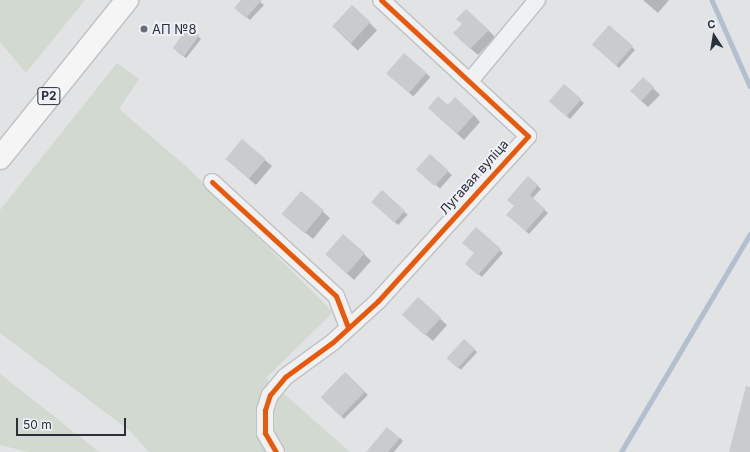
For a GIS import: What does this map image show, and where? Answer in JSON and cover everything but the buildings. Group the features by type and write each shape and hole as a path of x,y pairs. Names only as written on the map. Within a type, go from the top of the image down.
{"main road":[{"name":"Р2","path":"0,158 127,0"}],"street":[{"name":"Лугавая вуліца","path":"276,452 265,433 265,410 270,395 285,377 348,328 378,301 528,136 470,81 380,0"},
{"path":"470,81 537,0"},
{"path":"212,182 336,296 348,328"}],"shaded area":[{"path":"0,0 85,0 26,73 0,42"},
{"path":"117,63 139,79 119,109 188,168 333,312 266,378 350,452 149,452 130,431 0,333 0,210"},
{"path":"0,374 99,452 28,452 0,445"}],"waterway":[{"path":"712,0 750,86"},
{"path":"621,452 750,234"}],"cycle path":[{"path":"276,452 265,433 265,410 270,395 285,377 333,342 378,301 528,136 381,0"},
{"path":"212,182 336,296 348,328"}],"place":[{"name":"АП №8","path":"144,29"}]}
